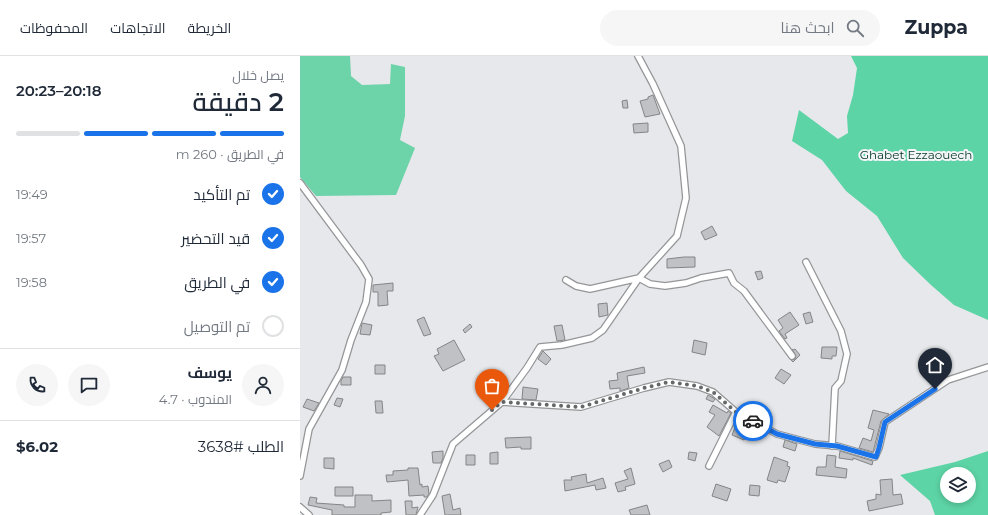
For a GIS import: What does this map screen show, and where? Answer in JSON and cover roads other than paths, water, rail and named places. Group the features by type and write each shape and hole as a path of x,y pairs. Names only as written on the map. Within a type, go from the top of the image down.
{"street":[{"path":"420,515 433,495 453,444 502,402 527,368 540,347 562,345 592,338 603,330 639,278 677,236 686,198 680,146 653,84 638,56"},
{"path":"300,183 361,265 368,279 366,302 351,340 342,370 309,429 300,476"},
{"path":"806,262 841,331 847,354 841,381 836,388 832,446"},
{"path":"566,280 576,286 590,289 639,278 650,284 665,286 729,274 734,283 744,291 792,356"},
{"path":"502,402 581,407 669,382 697,386 713,392 736,412 777,434 876,457 885,422 948,380 988,367"},
{"path":"709,466 736,412"},
{"path":"300,508 310,515"}],"park label":[{"name":"Ghabet Ezzaouech","path":"916,155"}]}
